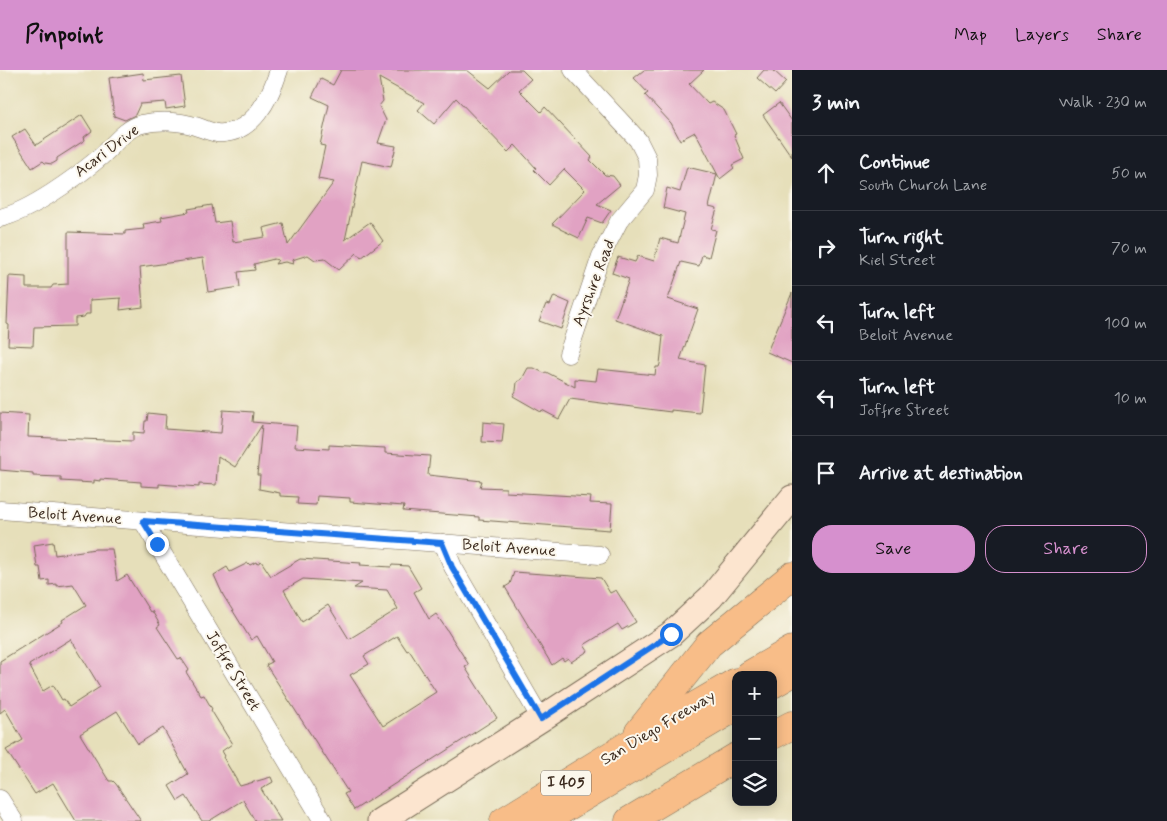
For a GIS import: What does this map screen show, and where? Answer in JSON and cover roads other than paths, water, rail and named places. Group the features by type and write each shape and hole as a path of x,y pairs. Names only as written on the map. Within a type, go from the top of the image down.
{"highway":[{"path":"628,745 709,644 792,576"},
{"path":"756,671 792,650"},
{"path":"777,682 792,673"},
{"name":"San Diego Freeway","path":"504,821 732,684"},
{"path":"543,821 732,708"},
{"path":"777,733 792,724"},
{"path":"629,821 732,759"}],"street":[{"name":"Acari Drive","path":"0,218 9,216 48,195 99,159 119,137 141,124 163,121 192,125 217,133 240,129 257,115 270,94 279,70"},
{"name":"Ayrshire Road","path":"568,354 601,256 619,221 645,190 648,175 647,158 638,140 573,70"},
{"path":"380,821 671,634 711,597 792,498"},
{"name":"Beloit Avenue","path":"0,510 600,555"},
{"name":"Joffre Street","path":"143,521 323,821"},
{"path":"442,543 452,567 541,719"},
{"path":"0,799 14,821"}]}
